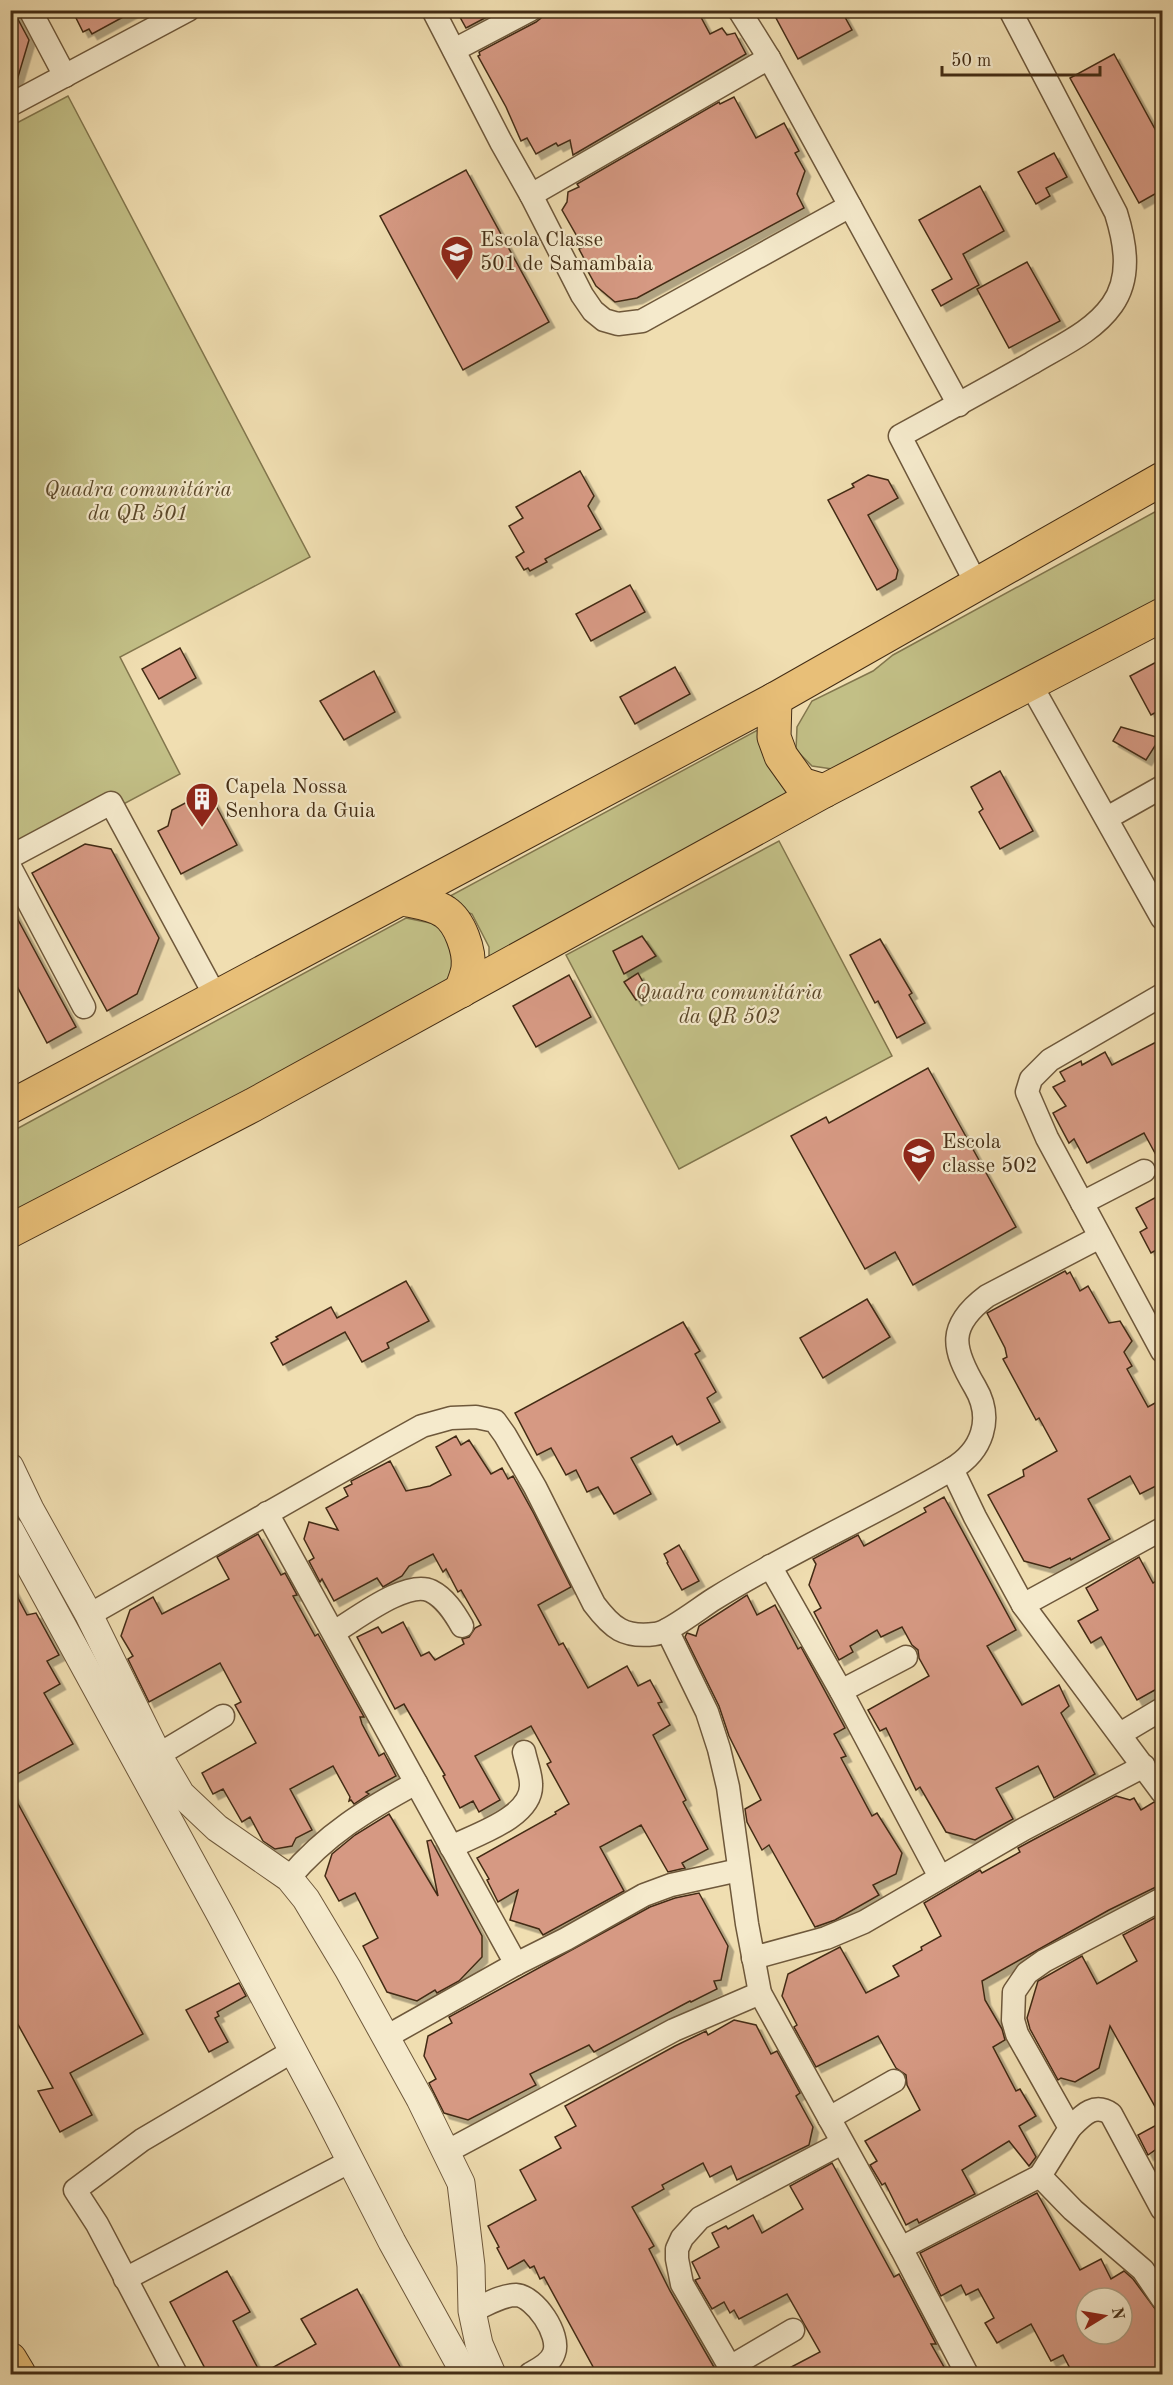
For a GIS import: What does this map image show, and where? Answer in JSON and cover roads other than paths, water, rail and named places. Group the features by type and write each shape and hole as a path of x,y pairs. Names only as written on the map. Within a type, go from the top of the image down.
{"main road":[{"path":"10,1107 217,999 776,699 1162,479"},
{"path":"10,1231 253,1105 824,791 1162,615"},
{"path":"776,699 774,737 781,756 801,784 824,791"},
{"path":"404,899 427,904 446,912 458,928 467,952 468,968 461,991"},
{"path":"10,2359 19,2374"}],"street":[{"path":"30,10 64,76"},
{"path":"433,10 582,295 593,311 604,320 618,324 642,321 850,206"},
{"path":"454,50 530,10"},
{"path":"739,10 769,58 959,405"},
{"path":"977,585 900,436 959,405 1091,328 1113,304 1124,277 1125,240 1116,213 1010,10"},
{"path":"10,105 181,12"},
{"path":"531,195 769,58"},
{"path":"1031,685 1162,918"},
{"path":"1107,818 1162,787"},
{"path":"10,857 111,803 217,999"},
{"path":"10,867 84,1006"},
{"path":"1162,995 1050,1060 1038,1070 1027,1092 1043,1129 1100,1237 1157,1326 1162,1351"},
{"path":"1082,1203 1144,1171"},
{"path":"89,1615 422,1426 476,1416 495,1421 506,1435 594,1604 605,1619 629,1635 658,1634 770,1566 917,1490 966,1461 979,1444 984,1419 976,1388 965,1370 959,1351 958,1334 961,1322 970,1309 987,1296 1100,1237"},
{"path":"10,1467 30,1509 89,1615 158,1755 181,1794 217,1828 289,1878 323,1926 386,2037 461,2183 471,2266 472,2311 479,2344 492,2374"},
{"path":"952,1469 975,1517 1023,1605 1162,1792"},
{"path":"267,1513 516,1964"},
{"path":"1023,1605 1162,1529"},
{"path":"10,1530 465,2374"},
{"path":"770,1566 841,1691 940,1877"},
{"path":"334,1632 396,1595 416,1588 429,1590 440,1597 450,1606 462,1626"},
{"path":"668,1630 707,1712 719,1749 728,1787 739,1870 760,1993 902,2248 967,2374"},
{"path":"841,1691 906,1657"},
{"path":"1120,1734 1162,1709"},
{"path":"158,1755 223,1716"},
{"path":"451,1847 505,1821 524,1806 530,1796 531,1784 524,1752"},
{"path":"753,1958 826,1938 864,1922 1024,1829 1144,1766"},
{"path":"289,1878 305,1859 349,1821 416,1783"},
{"path":"386,2037 644,1895 671,1885 739,1870"},
{"path":"1070,2128 1017,2034 1013,2020 1014,1992 1027,1973 1044,1961 1162,1899"},
{"path":"446,2152 674,2030 760,1993"},
{"path":"176,2374 97,2224 75,2190 142,2140 292,2051"},
{"path":"829,2118 894,2081"},
{"path":"902,2248 1040,2176 1070,2128 1090,2110 1101,2109 1111,2114 1162,2209"},
{"path":"793,2330 732,2371 682,2284 677,2249 682,2238 700,2218 842,2143"},
{"path":"125,2279 351,2161"},
{"path":"1040,2176 1061,2199 1159,2284"},
{"path":"472,2311 495,2300 518,2295 526,2298 535,2306 554,2334 556,2344 550,2359 530,2374"}],"place":[{"name":"Escola Classe 501 de Samambaia","path":"457,281"},
{"name":"Capela Nossa Senhora da Guia","path":"202,828"},
{"name":"Escola classe 502","path":"919,1183"}],"park label":[{"name":"Quadra comunitária da QR 501","path":"138,502"},
{"name":"Quadra comunitária da QR 502","path":"729,1005"}]}
